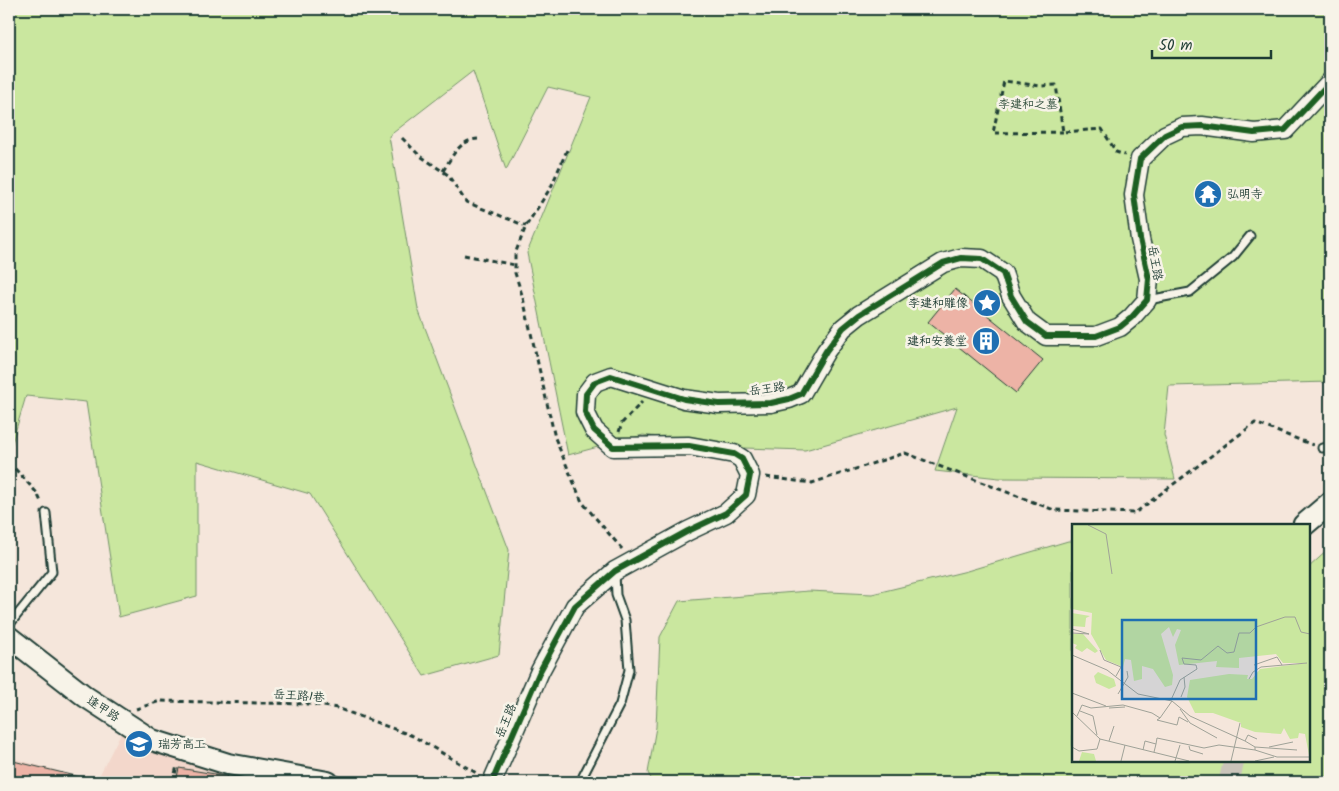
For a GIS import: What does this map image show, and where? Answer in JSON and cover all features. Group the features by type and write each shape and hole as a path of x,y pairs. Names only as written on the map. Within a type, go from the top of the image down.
{"main road":[{"path":"1305,524 1330,503"},
{"name":"逢甲路","path":"9,637 86,697 152,740 228,764 328,782"}],"street":[{"path":"1140,159 1165,134 1182,127 1202,126 1254,134 1285,130 1330,82"},
{"name":"岳王路","path":"613,447 594,430 585,412 586,394 595,382 611,376 684,399 719,404 770,403 788,399 801,394 826,351 843,328 860,315 943,263 961,258 982,259 1003,274 1011,296 1027,322 1046,336 1096,336 1120,326 1131,318 1147,300 1149,279 1140,239 1134,195 1140,159"},
{"path":"613,447 689,446 734,454 742,459 750,475"},
{"name":"岳王路","path":"488,780 560,631 575,606 623,566 726,513 746,495 750,475"}],"lane":[{"path":"1147,300 1190,292 1233,257 1250,236"},
{"path":"1322,448 1330,447"},
{"path":"9,625 52,572 46,513"},
{"path":"583,776 620,704 629,670 625,620 616,595 623,566"}],"path":[{"path":"1063,132 1056,85 1041,86 1004,81 993,133 1063,132 1102,129 1116,152 1140,159"},
{"path":"402,138 419,155 443,171 466,202 526,226"},
{"path":"443,171 456,150 468,140 478,139"},
{"path":"567,150 551,187 526,226 515,254 515,265 555,438 582,502 616,540 623,566"},
{"path":"464,255 515,265"},
{"path":"613,447 622,424 645,399 644,386"},
{"path":"750,475 812,483 905,453 1054,510 1135,513 1255,423 1322,448"},
{"path":"9,462 37,493 46,513"}],"shaded area":[{"name":"瑞芳高工","path":"122,731 282,782 96,782"},
{"path":"9,757 96,782 9,782"}],"green space":[{"name":"李建和之墓","path":"9,9 1330,9 1330,382 1169,386 1164,435 1175,479 999,478 935,471 957,407 805,450 744,448 643,435 568,455 527,253 591,97 548,87 506,170 473,71 389,136 418,309 509,550 499,655 424,676 310,494 197,461 197,596 119,617 86,402 26,396 9,453"},
{"path":"1072,541 1072,761 1309,761 1309,567 1330,548 1330,782 653,782 648,773 656,727 660,637 679,601 809,591 872,594 967,571"}],"building":[{"name":"建和安養堂","path":"955,289 1043,360 1016,393 928,322"},
{"path":"9,760 80,777 79,782 9,782"},
{"path":"179,768 227,776 226,782 176,782"}],"tunnel":[{"path":"1229,782 1234,761"}],"cycle path":[{"path":"492,782 540,671 575,606 615,571 688,531 726,513 746,495 750,475 742,459 734,454 689,446 613,447 594,430 585,412 586,394 595,382 611,376 684,399 719,404 771,403 789,399 801,394 826,351 843,328 859,315 943,263 961,258 982,259 1003,273 1011,296 1027,322 1046,336 1096,336 1120,327 1147,300 1149,279 1140,239 1134,195 1140,159 1165,135 1182,127 1202,126 1254,133 1285,130 1330,82"}],"place":[{"name":"弘明寺","path":"1208,194"},
{"name":"李建和雕像","path":"987,303"},
{"name":"建和安養堂","path":"986,341"},
{"name":"瑞芳高工","path":"139,744"}]}
